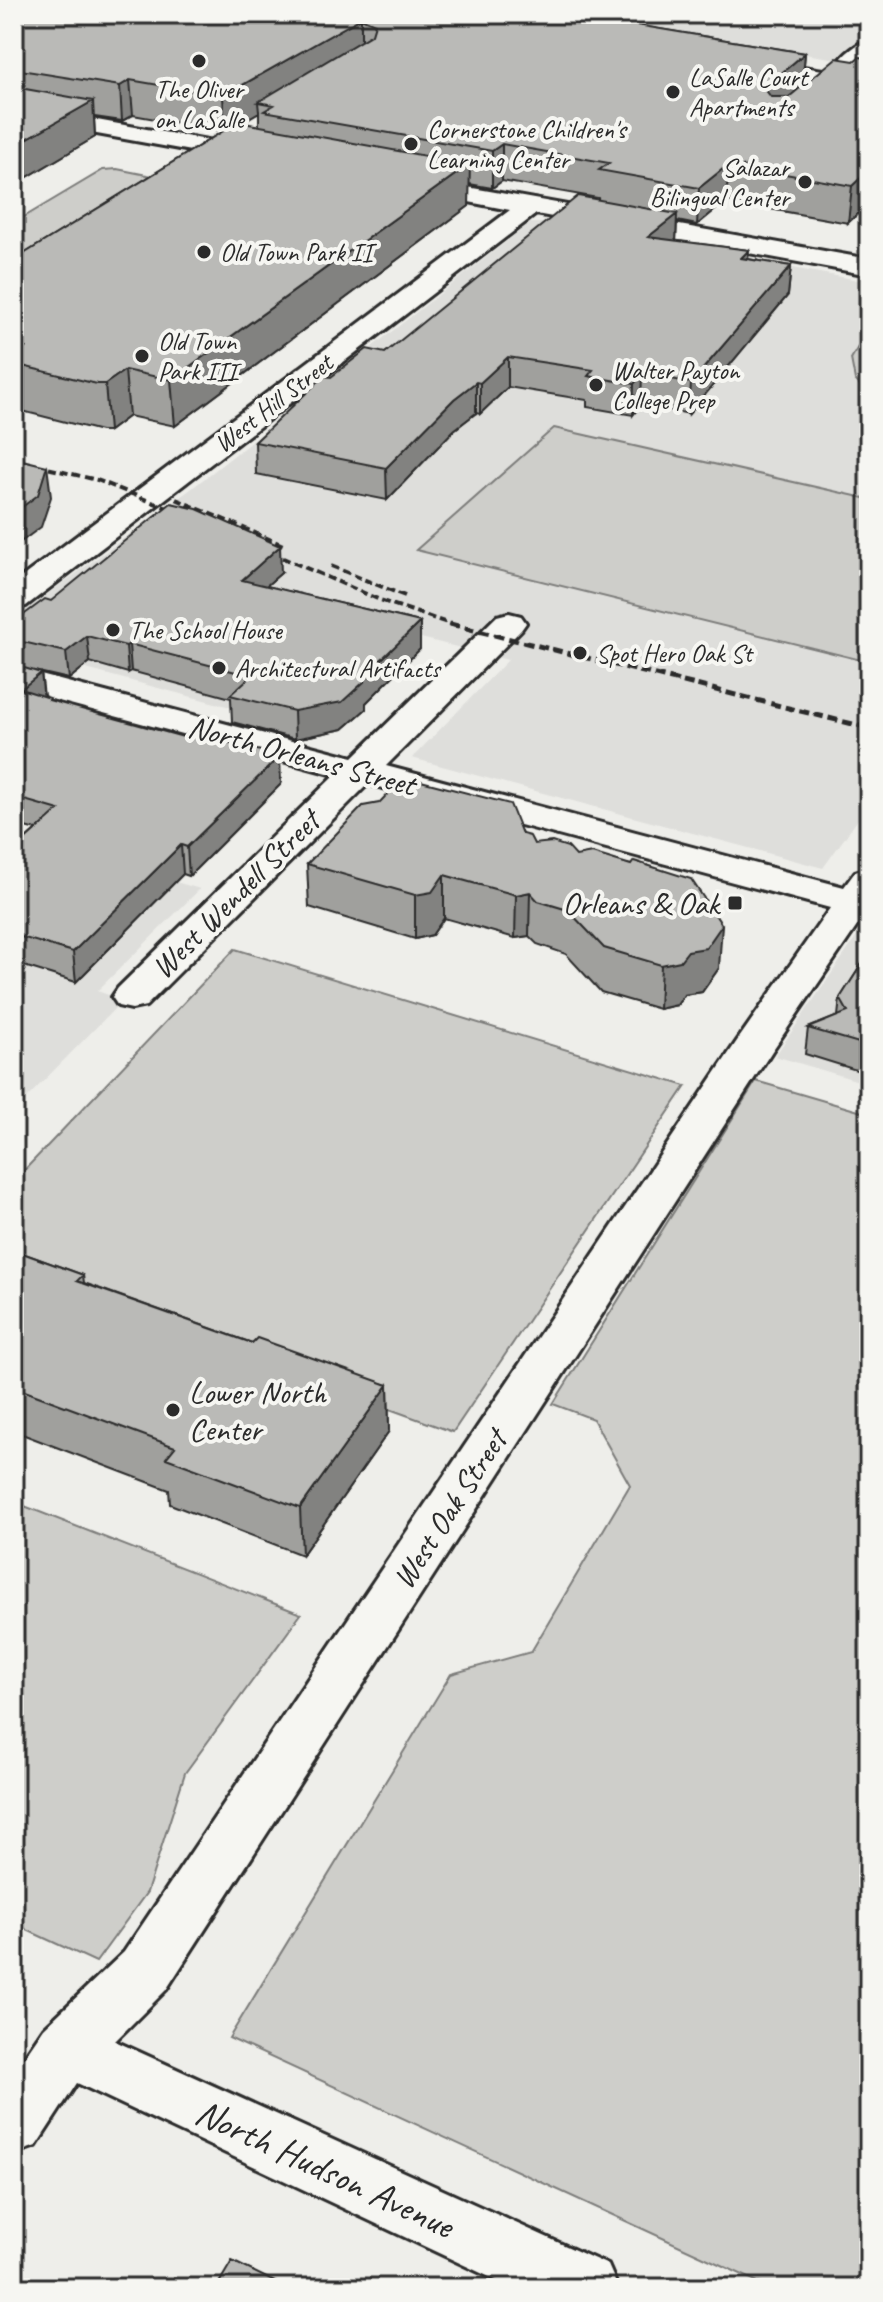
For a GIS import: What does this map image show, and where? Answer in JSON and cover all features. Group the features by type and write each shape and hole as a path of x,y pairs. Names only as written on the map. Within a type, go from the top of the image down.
{"street":[{"path":"809,98 850,70 869,47"},
{"path":"732,54 850,70 869,84"},
{"path":"14,112 279,160"},
{"path":"219,149 251,130"},
{"path":"386,180 867,265"},
{"name":"West Hill Street","path":"14,599 531,206"},
{"name":"West Wendell Street","path":"132,997 509,623"},
{"name":"North Orleans Street","path":"14,678 360,771 864,896"},
{"name":"West Oak Street","path":"14,2125 66,2048 145,1971 752,1050 864,896"},
{"name":"North Hudson Avenue","path":"66,2048 585,2288"}],"shaded area":[{"path":"550,14 869,14 869,32 837,59"},
{"path":"117,169 182,182 14,289 14,223 103,170"},
{"name":"Walter Payton College Prep","path":"530,223 546,223 869,282 869,804 823,868 412,758 508,660 358,622 257,714 14,650 14,619 191,489"},
{"path":"869,328 869,394 855,380 851,359"},
{"path":"554,428 869,499 869,662 416,550"},
{"path":"14,835 200,889 97,991 123,1000 14,1111"},
{"path":"860,932 869,935 869,1084 775,1056"},
{"path":"235,949 686,1086 453,1432 14,1273 14,1181"},
{"path":"756,1081 869,1114 869,2288 771,2288 229,2038 451,1674 531,1652 630,1485 593,1419 553,1404"},
{"path":"14,1502 301,1614 185,1773 147,1892 96,1962 14,1924"}],"building":[{"path":"14,14 571,14 805,53 764,88 771,97 789,97 836,58 854,61 859,57 869,58 869,170 852,186 729,164 699,188 599,170 609,163 502,144 492,151 264,111 274,105 258,102 372,34 375,24 361,18 223,96 130,80 120,86 14,69"},
{"path":"14,87 93,101 14,146"},
{"path":"238,122 470,164 171,380 125,370 105,384 97,384 14,364 14,356 25,348 14,346 14,260"},
{"path":"578,196 677,214 648,237 749,250 741,258 791,266 691,383 642,373 634,384 588,376 593,370 508,357 480,383 476,382 454,399 386,468 255,442 324,376 331,377 367,349 385,353"},
{"path":"14,458 47,466 38,495 14,513"},
{"path":"171,503 197,509 280,546 242,580 420,622 362,678 365,681 342,702 294,711 230,695 251,676 129,644 126,646 87,636 66,652 14,640 14,622 45,599 51,601"},
{"path":"14,665 41,673 21,689 49,700 183,737 189,732 280,756 187,847 181,845 73,952 14,935 14,850 59,810 14,797"},
{"path":"417,780 510,804 522,834 530,836 534,844 552,842 568,847 576,856 592,853 631,865 634,861 691,879 722,925 706,948 688,951 680,961 661,965 604,948 568,910 538,901 530,892 516,895 444,875 432,892 415,895 307,864 363,806 379,803 399,782"},
{"path":"869,953 869,1046 808,1028 848,1012 840,998"},
{"name":"Lower North Center","path":"14,1250 83,1275 77,1281 252,1343 257,1338 388,1385 300,1508 166,1458 175,1447 14,1387"},
{"path":"232,2261 287,2288 216,2288"},
{"path":"58,2279 78,2288 52,2288"}],"railway":[{"path":"14,460 97,480 187,516"},
{"path":"176,499 283,545"},
{"path":"260,548 380,600 451,624"},
{"path":"331,566 405,596"},
{"path":"451,624 869,728"},
{"path":"451,624 456,626"}],"place":[{"name":"The Oliver on LaSalle","path":"199,61"},
{"name":"LaSalle Court Apartments","path":"673,92"},
{"name":"Cornerstone Children's Learning Center","path":"411,144"},
{"name":"Salazar Bilingual Center","path":"805,182"},
{"name":"Old Town Park II","path":"204,252"},
{"name":"Old Town Park III","path":"142,356"},
{"name":"Walter Payton College Prep","path":"596,385"},
{"name":"The School House","path":"113,630"},
{"name":"Spot Hero Oak St","path":"580,653"},
{"name":"Architectural Artifacts","path":"219,668"},
{"name":"Orleans & Oak","path":"735,903"},
{"name":"Lower North Center","path":"173,1410"}]}
